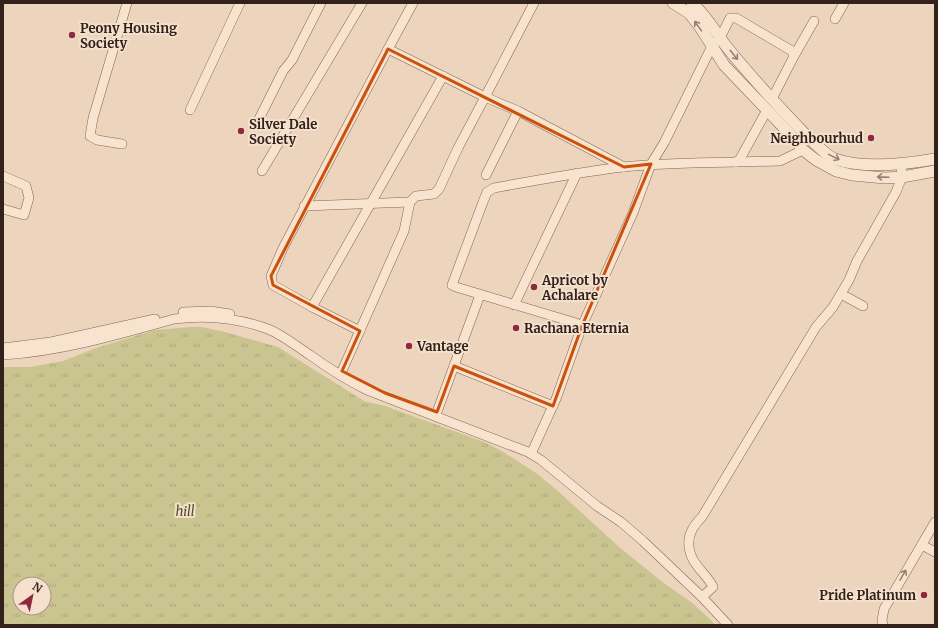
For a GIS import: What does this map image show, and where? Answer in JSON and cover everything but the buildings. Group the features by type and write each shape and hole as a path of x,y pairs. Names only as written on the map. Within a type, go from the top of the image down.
{"street":[{"path":"122,144 97,140 90,136 93,118 127,3"},
{"path":"190,110 240,3"},
{"path":"259,119 282,71 292,60 322,3"},
{"path":"262,172 362,3"},
{"path":"360,331 312,307 273,285 271,276 304,206 413,3"},
{"path":"342,371 404,232 410,202 416,196 434,194 439,189 458,148 534,3"},
{"path":"673,3 689,13 700,27 724,65 803,150 816,160 836,171 852,175 885,178 902,177 935,171"},
{"path":"692,3 702,12 720,38 772,99 815,144 834,159 866,165 901,164 935,159"},
{"path":"835,19 844,3"},
{"path":"530,453 553,406 582,326 633,213 651,164 664,143 712,46 720,38 730,18 736,18 792,51 794,56"},
{"path":"772,99 814,21"},
{"path":"388,49 485,97 518,111 624,167"},
{"path":"312,307 369,204 443,76"},
{"path":"736,162 740,160 767,110"},
{"path":"486,175 518,111"},
{"path":"582,326 452,285 487,192 494,188 577,173 651,164 780,162 803,150"},
{"path":"702,597 712,587 711,582 695,564 689,551 691,531 705,511 816,327 841,294 889,205 902,177 901,164"},
{"path":"514,305 577,173"},
{"path":"3,176 26,186 29,198 24,216 3,209"},
{"path":"304,206 410,202"},
{"path":"841,294 863,306"},
{"path":"437,412 480,295"},
{"path":"3,348 51,342 186,312 210,311 237,315 261,322 293,338 364,384 526,447 530,453"},
{"path":"3,355 27,354 83,344 174,319 227,319 268,330 289,341 345,379 367,390 530,453 541,460 643,541 702,597 728,625"},
{"path":"454,366 553,406"},
{"path":"883,625 882,620 884,609 935,522"},
{"path":"922,544 935,552"}],"highlighted area":[{"path":"388,49 624,167 651,164 582,326 553,406 454,366 437,412 385,393 342,371 360,331 273,285 271,276"}],"green space":[{"name":"hill","path":"191,327 201,327 221,331 278,347 364,401 385,406 484,442 500,450 536,473 558,491 619,547 665,584 691,602 715,625 3,625 3,367 30,367 63,361 96,348 155,330"}],"place":[{"name":"Peony Housing Society","path":"72,35"},
{"name":"Silver Dale Society","path":"241,131"},
{"name":"Neighbourhud","path":"871,138"},
{"name":"Apricot by Achalare","path":"534,287"},
{"name":"Rachana Eternia","path":"516,328"},
{"name":"Vantage","path":"409,346"},
{"name":"Pride Platinum","path":"924,595"}]}
